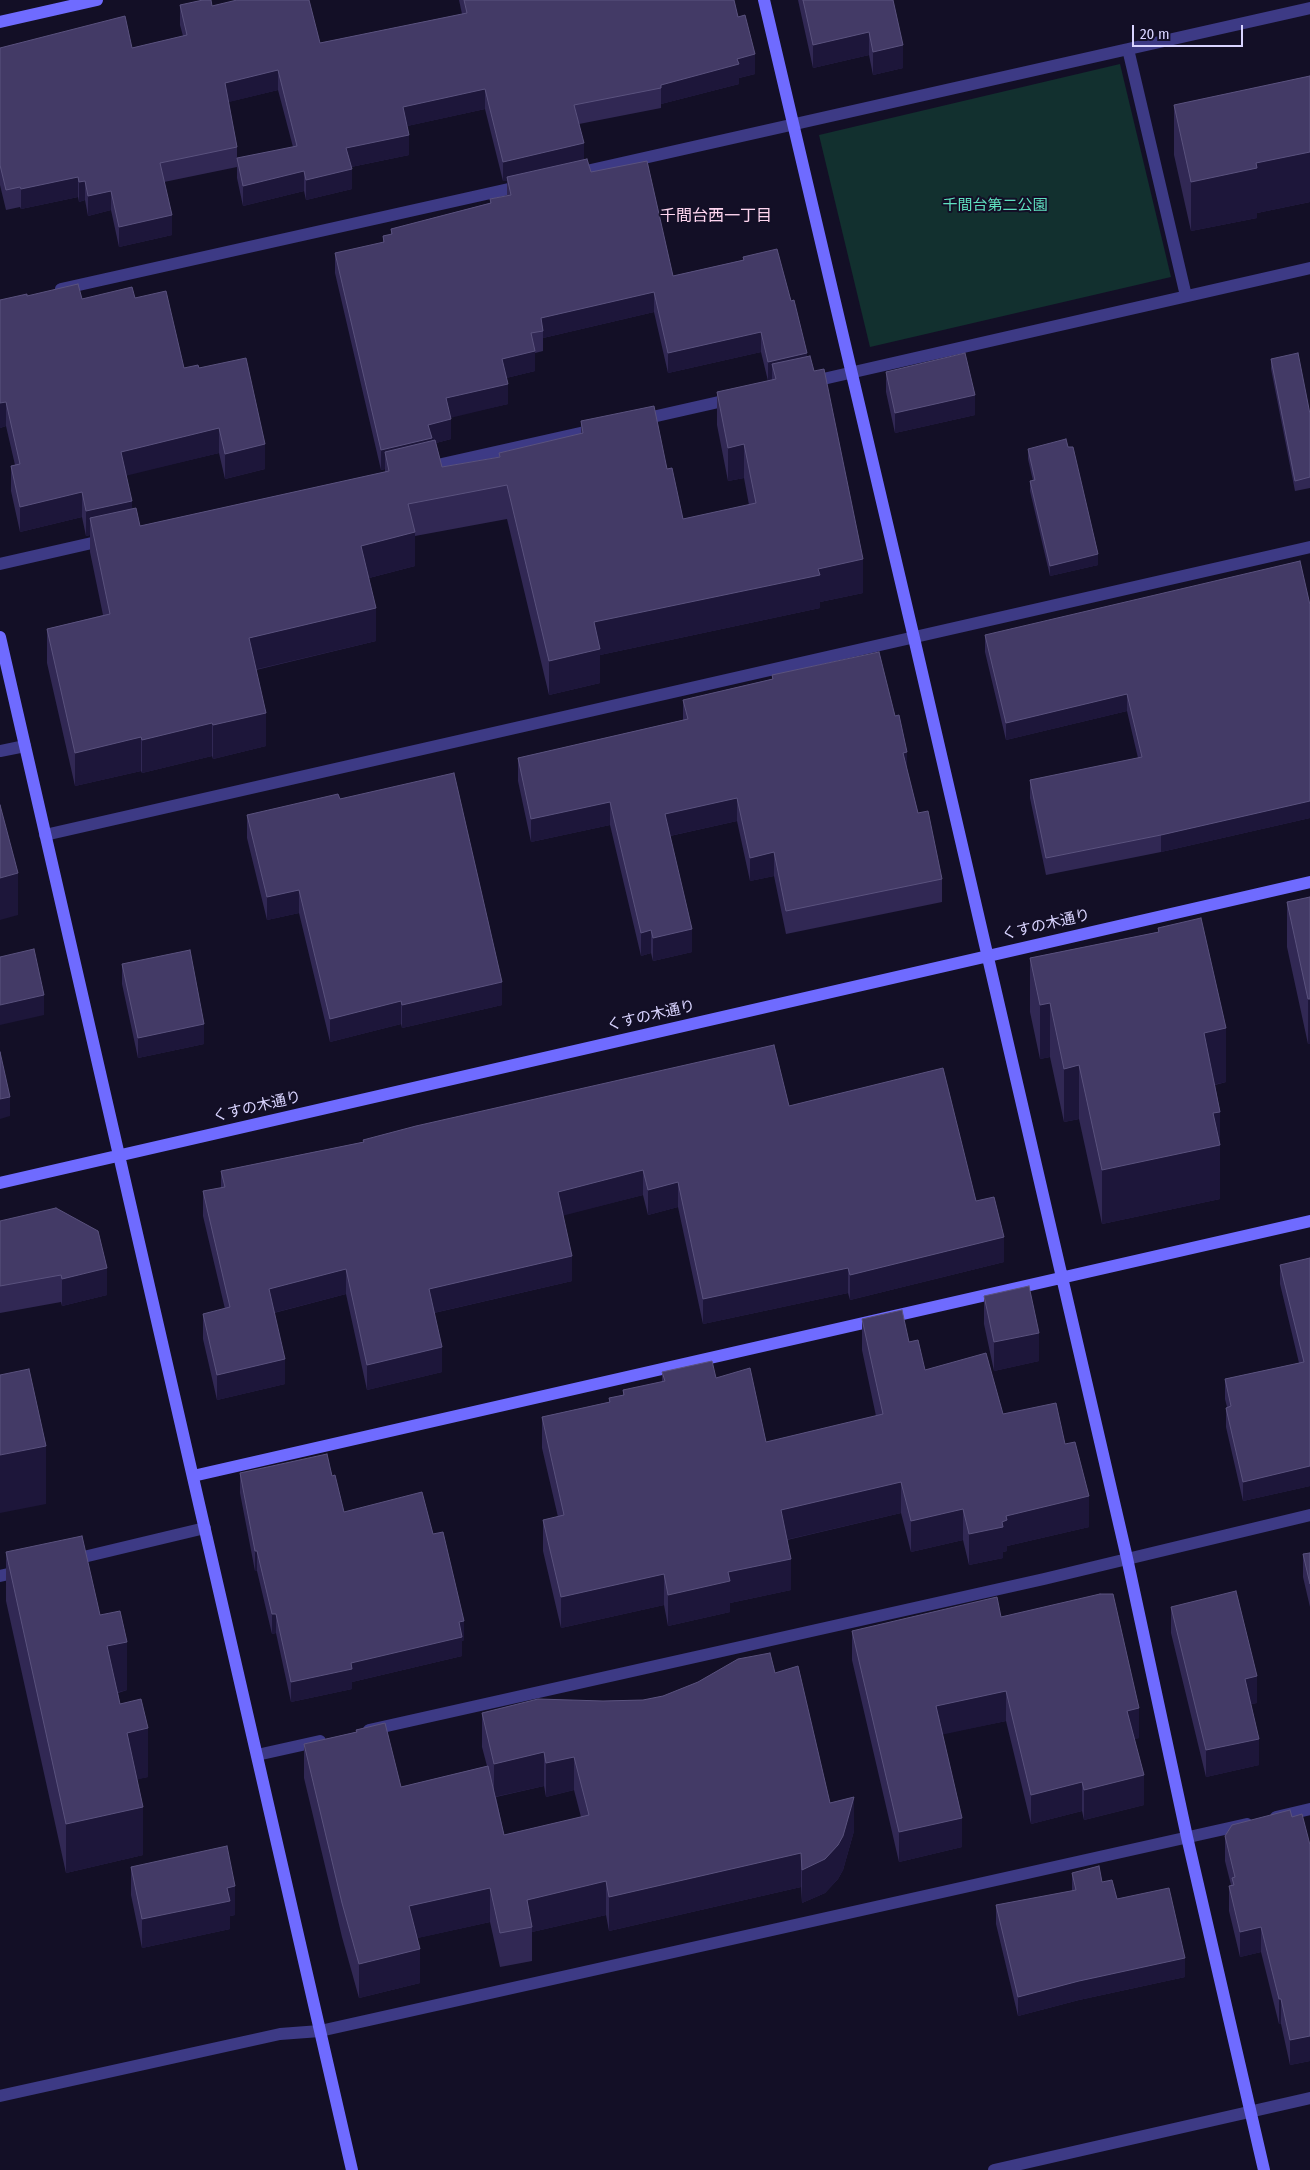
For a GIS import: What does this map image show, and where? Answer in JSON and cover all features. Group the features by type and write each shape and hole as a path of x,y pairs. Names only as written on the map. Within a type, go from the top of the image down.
{"street":[{"path":"0,22 98,0"},
{"path":"764,0 1127,1558 1186,1837 1264,2170"},
{"path":"561,177 1310,8"},
{"path":"1128,49 1186,296"},
{"path":"48,292 532,183"},
{"path":"794,385 1310,268"},
{"path":"629,422 745,396"},
{"path":"416,470 610,427"},
{"path":"0,564 116,538"},
{"path":"45,835 1310,547"},
{"path":"0,638 352,2170"},
{"path":"0,751 25,746"},
{"name":"くすの木通り","path":"0,1183 1310,882"},
{"path":"193,1476 1310,1221"},
{"path":"354,1733 1044,1579 1310,1515"},
{"path":"56,1563 204,1528"},
{"path":"0,1576 37,1568"},
{"path":"257,1755 334,1737"},
{"path":"0,2096 280,2034 320,2031 1310,1809"},
{"path":"994,2170 1310,2098"}],"green space":[{"name":"千間台第二公園","path":"1120,64 1171,277 870,347 819,135"}],"building":[{"path":"211,0 212,6 237,0 309,0 320,43 467,13 464,0 734,0 738,17 745,15 755,54 737,59 739,64 661,85 661,88 574,105 584,143 503,162 485,89 403,107 409,135 346,148 352,169 306,180 304,171 243,186 237,158 297,146 278,70 225,83 237,147 160,163 172,215 119,227 111,191 88,196 85,181 79,182 78,177 21,189 20,187 6,190 0,165 0,48 125,16 132,48 187,35 180,5"},
{"path":"803,0 893,0 903,45 873,52 869,32 813,45"},
{"path":"1310,76 1310,152 1256,163 1257,168 1191,182 1174,105"},
{"path":"587,159 591,172 647,161 673,276 744,260 743,257 777,249 791,301 794,300 807,353 768,362 761,332 668,353 654,292 541,318 543,331 531,333 535,351 502,359 508,384 446,398 451,419 428,425 432,438 381,450 335,253 384,242 383,236 392,234 391,229 491,203 490,199 511,195 507,177"},
{"path":"78,284 82,299 132,287 135,298 166,291 184,368 198,365 199,368 246,358 265,444 225,454 219,428 121,452 132,501 86,511 82,492 20,507 11,466 20,464 6,402 0,403 0,300 27,294 27,296"},
{"path":"965,353 975,395 895,413 886,372"},
{"path":"1298,353 1310,414 1310,477 1295,481 1271,359"},
{"path":"810,356 814,371 824,369 863,559 818,569 820,575 594,622 600,649 549,661 507,485 408,504 415,532 361,546 376,608 249,638 266,713 213,725 212,723 142,740 141,737 75,753 47,629 110,614 90,518 136,508 140,526 389,471 385,452 435,440 442,467 500,457 499,453 583,433 581,421 654,406 667,469 672,468 683,519 756,503 744,444 728,448 717,392 776,379 772,364"},
{"path":"1066,439 1068,447 1073,447 1098,554 1050,566 1030,481 1035,480 1028,449"},
{"path":"1300,561 1310,605 1310,801 1161,835 1046,858 1030,780 1142,757 1127,694 1006,723 985,635"},
{"path":"879,652 895,716 899,715 907,752 903,753 918,813 928,811 942,879 786,911 774,852 750,858 737,798 665,814 692,929 653,938 651,930 641,933 610,802 531,819 518,758 688,719 683,700 773,679 772,675"},
{"path":"454,773 502,982 402,1005 401,1001 330,1019 299,890 267,897 247,815 338,794 340,799"},
{"path":"0,805 18,873 0,878"},
{"path":"1310,897 1310,999 1308,999 1287,902"},
{"path":"1201,918 1226,1028 1204,1033 1220,1112 1213,1113 1220,1145 1102,1170 1079,1065 1064,1069 1050,1003 1040,1005 1030,958 1159,932 1158,928"},
{"path":"34,949 44,995 0,1005 0,957"},
{"path":"190,950 204,1024 138,1038 122,964"},
{"path":"774,1045 789,1106 943,1068 976,1201 994,1197 1004,1237 850,1275 848,1268 703,1299 678,1182 648,1190 643,1170 558,1192 572,1256 429,1289 442,1347 367,1365 346,1269 269,1289 285,1359 217,1375 203,1314 230,1307 203,1191 225,1187 221,1171 364,1142 363,1140 416,1126"},
{"path":"0,1052 10,1097 0,1099"},
{"path":"56,1208 98,1231 107,1268 62,1279 61,1275 0,1286 0,1221"},
{"path":"1310,1258 1310,1466 1243,1482 1226,1408 1231,1406 1225,1379 1304,1362 1280,1265"},
{"path":"1029,1286 1039,1333 994,1342 984,1296"},
{"path":"902,1310 909,1342 918,1340 925,1370 986,1353 1003,1414 1056,1403 1065,1444 1075,1442 1089,1496 1006,1516 1007,1520 1002,1522 1003,1527 969,1534 963,1509 911,1521 901,1482 781,1510 791,1559 728,1572 730,1581 668,1595 664,1574 561,1597 543,1520 564,1515 542,1417 610,1402 609,1398 624,1395 623,1390 665,1381 662,1372 712,1361 716,1378 750,1368 766,1442 883,1414 862,1319"},
{"path":"29,1369 46,1446 0,1455 0,1375"},
{"path":"327,1454 332,1476 335,1475 344,1512 422,1492 433,1534 443,1532 464,1621 459,1622 462,1637 351,1663 352,1669 291,1682 276,1614 272,1614 257,1551 255,1551 240,1473"},
{"path":"82,1536 100,1615 120,1611 127,1642 107,1646 120,1704 141,1699 148,1728 127,1733 143,1807 66,1824 6,1552"},
{"path":"1310,1553 1310,1584 1303,1554"},
{"path":"1236,1591 1257,1676 1245,1679 1259,1739 1206,1750 1171,1607"},
{"path":"1100,1594 1113,1594 1139,1708 1127,1711 1144,1775 1084,1790 1082,1782 1031,1795 1006,1691 936,1706 962,1818 899,1832 852,1631 997,1597 1001,1617"},
{"path":"770,1653 775,1673 798,1666 830,1803 854,1797 843,1836 838,1845 825,1859 802,1870 801,1853 609,1897 606,1881 527,1900 532,1927 500,1933 490,1888 409,1906 420,1949 359,1964 342,1903 304,1744 357,1732 356,1730 385,1723 401,1787 488,1766 504,1835 589,1815 574,1757 546,1763 544,1752 494,1764 482,1713 538,1699 603,1701 643,1700 663,1696 698,1682 738,1659"},
{"path":"1290,1810 1292,1817 1302,1814 1310,1845 1310,2036 1290,2040 1261,1927 1240,1932 1229,1886 1234,1885 1232,1878 1235,1877 1225,1836 1232,1825"},
{"path":"227,1846 235,1886 227,1888 230,1901 142,1919 131,1867"},
{"path":"1099,1866 1102,1882 1112,1880 1117,1899 1169,1888 1185,1958 1079,1981 1018,1997 996,1905 1076,1890 1072,1873"}],"district":[{"name":"千間台西一丁目","path":"716,217"}]}
